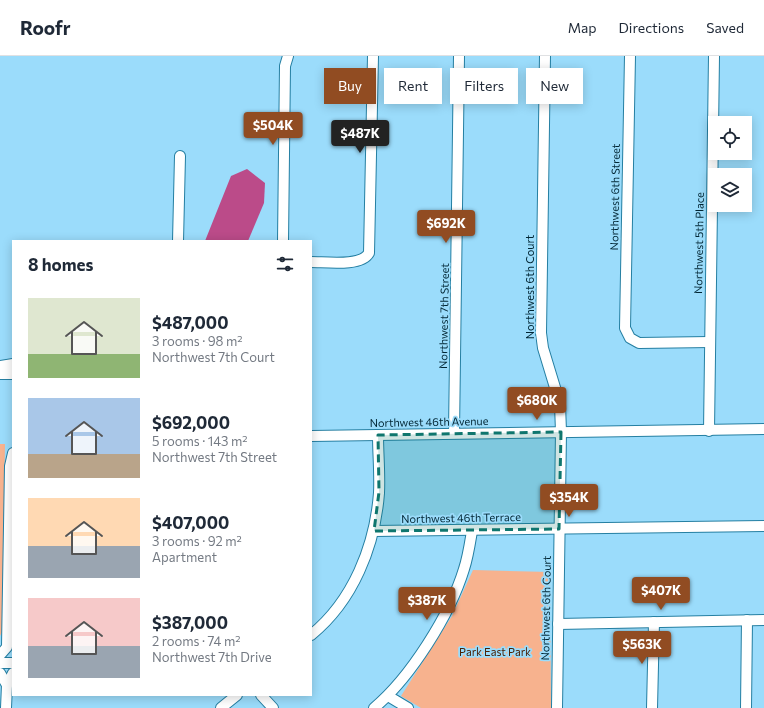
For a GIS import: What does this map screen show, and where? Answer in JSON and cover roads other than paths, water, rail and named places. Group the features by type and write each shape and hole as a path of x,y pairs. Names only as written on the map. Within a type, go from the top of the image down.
{"street":[{"path":"283,240 285,66 288,56"},
{"path":"312,262 354,262 366,257 370,246 373,56"},
{"name":"Northwest 7th Street","path":"454,433 459,56"},
{"name":"Northwest 6th Court","path":"545,56 541,333 543,348 560,404 561,432 557,708"},
{"name":"Northwest 6th Street","path":"630,56 625,328 630,338 639,343 710,342"},
{"name":"Northwest 5th Place","path":"709,431 714,56"},
{"path":"178,240 180,156"},
{"path":"0,366 12,364"},
{"path":"0,374 12,374"},
{"name":"Northwest 46th Avenue","path":"312,436 764,429"},
{"path":"312,634 335,612 352,586 366,557 374,531 379,492 378,435"},
{"path":"12,457 10,466 7,647 12,655"},
{"name":"Northwest 46th Terrace","path":"374,531 764,526"},
{"path":"374,708 388,696 411,669 454,596 465,568 472,530"},
{"path":"746,708 747,620"},
{"path":"558,624 764,620"},
{"path":"652,708 654,622"},
{"path":"0,656 7,647"},
{"path":"0,663 12,664"},
{"path":"0,673 7,685"},
{"path":"6,708 7,685 12,675"},
{"path":"221,708 236,696"},
{"path":"262,696 273,708"},
{"path":"388,696 408,708"}],"park label":[{"name":"Park East Park","path":"495,652"}]}
